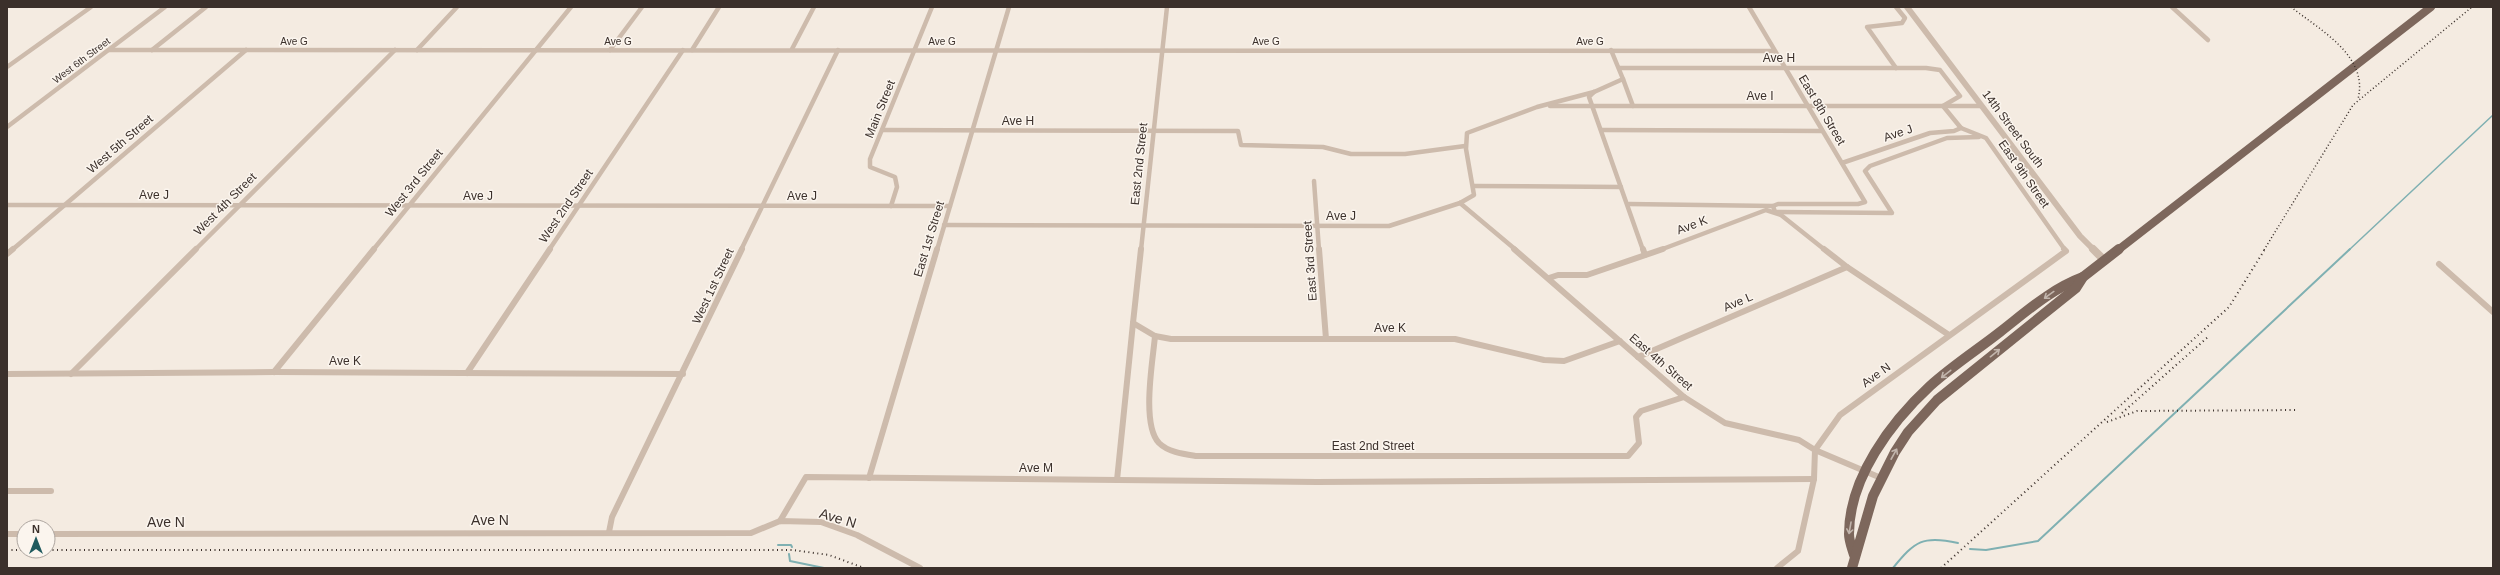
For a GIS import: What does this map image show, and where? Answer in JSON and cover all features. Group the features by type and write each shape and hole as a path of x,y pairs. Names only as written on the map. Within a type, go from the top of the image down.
{"main road":[{"path":"1852,568 1854,555 1862,538 1869,506 1881,478 1901,442 1930,407 2076,288 2083,277 2431,7"},
{"path":"1854,555 1849,536 1855,506 1866,472 1891,429 1922,393 2066,282 2083,277"}],"street":[{"path":"7,67 91,7"},
{"name":"West 6th Street","path":"7,127 165,7"},
{"path":"152,50 206,7"},
{"path":"417,50 457,7"},
{"name":"West 3rd Street","path":"274,372 571,7"},
{"path":"610,50 642,7"},
{"path":"692,50 719,7"},
{"path":"792,49 814,7"},
{"name":"Main Street","path":"891,206 897,187 895,177 870,167 870,159 932,7"},
{"name":"East 1st Street","path":"869,478 1009,7"},
{"name":"East 2nd Street","path":"1117,480 1167,7"},
{"name":"East 8th Street","path":"1749,7 1774,51 1866,202"},
{"path":"1896,7 1905,18 1902,23 1867,26 1896,68"},
{"name":"14th Street South","path":"1907,7 2080,236 2105,260"},
{"path":"2172,7 2208,40"},
{"name":"Ave G","path":"109,50 792,49 1774,51"},
{"name":"West 5th Street","path":"7,254 246,50"},
{"name":"West 4th Street","path":"71,374 395,50"},
{"name":"West 2nd Street","path":"467,373 683,50"},
{"name":"West 1st Street","path":"609,532 612,517 683,374 838,50"},
{"path":"1611,50 1633,106"},
{"name":"Ave H","path":"1619,68 1926,68 1940,70 1960,96 1943,106"},
{"path":"1621,187 1474,186 1465,146 1467,133 1538,107 1594,92 1623,79"},
{"path":"1594,92 1590,97 1593,107 1621,187 1629,204 1645,255"},
{"name":"East 9th Street","path":"1943,106 1961,128 1986,138 2066,251"},
{"name":"Ave I","path":"1538,107 1982,106"},
{"name":"Ave J","path":"1842,163 1930,133 1954,131 1961,128"},
{"name":"Ave H","path":"882,130 1238,131 1241,145 1323,147 1351,154 1406,154 1465,146"},
{"path":"1602,130 1822,131"},
{"name":"Ave K","path":"1549,278 1558,275 1586,275 1645,255 1757,212 1892,213 1865,171 1870,166 1947,138 1986,138"},
{"name":"East 3rd Street","path":"1314,181 1326,339"},
{"name":"Ave J","path":"944,225 1390,226 1460,203 1474,195 1474,186"},
{"name":"Ave K","path":"1629,204 1773,206 1778,204 1858,204 1866,202"},
{"name":"East 4th Street","path":"1460,203 1549,278 1684,397 1725,423 1799,440 1815,450 1881,478"},
{"name":"Ave J","path":"7,205 950,206"},
{"path":"1773,206 1775,212 1847,267 1949,335"},
{"name":"Ave N","path":"1815,450 1840,416 2066,251"},
{"path":"2439,264 2493,312"},
{"name":"Ave L","path":"1638,357 1847,267"},
{"path":"1133,323 1155,336"},
{"name":"East 2nd Street","path":"1155,336 1149,419 1155,438 1173,452 1196,456 1628,456 1636,451 1641,440 1636,418 1641,412 1684,397"},
{"name":"Ave K","path":"1155,336 1171,339 1455,339 1544,360 1564,361 1620,341"},
{"name":"Ave K","path":"7,374 274,372 683,374"},
{"path":"1776,568 1798,551 1814,479 1815,450"},
{"name":"Ave M","path":"780,521 806,477 1317,482 1814,479"},
{"path":"7,491 51,491"},
{"name":"Ave N","path":"56,534 751,532 780,521 821,522 856,535 920,568"}],"waterway":[{"path":"2349,250 2493,115"},
{"path":"1970,549 1986,550 2038,541 2350,249"},
{"path":"1893,568 1914,546 1921,542 1936,540 1958,543"},
{"path":"778,545 791,545 792,547"},
{"path":"789,554 790,561 824,568"}],"railway":[{"path":"2291,7 2328,35 2349,57 2356,70 2359,84 2358,99"},
{"path":"2264,250 2353,105 2472,7"},
{"path":"1941,568 2229,307 2265,249"},
{"path":"2122,413 2209,336"},
{"path":"2107,422 2137,411 2298,410"},
{"path":"7,550 16,550"},
{"path":"56,550 793,550 829,555 864,568"}]}
